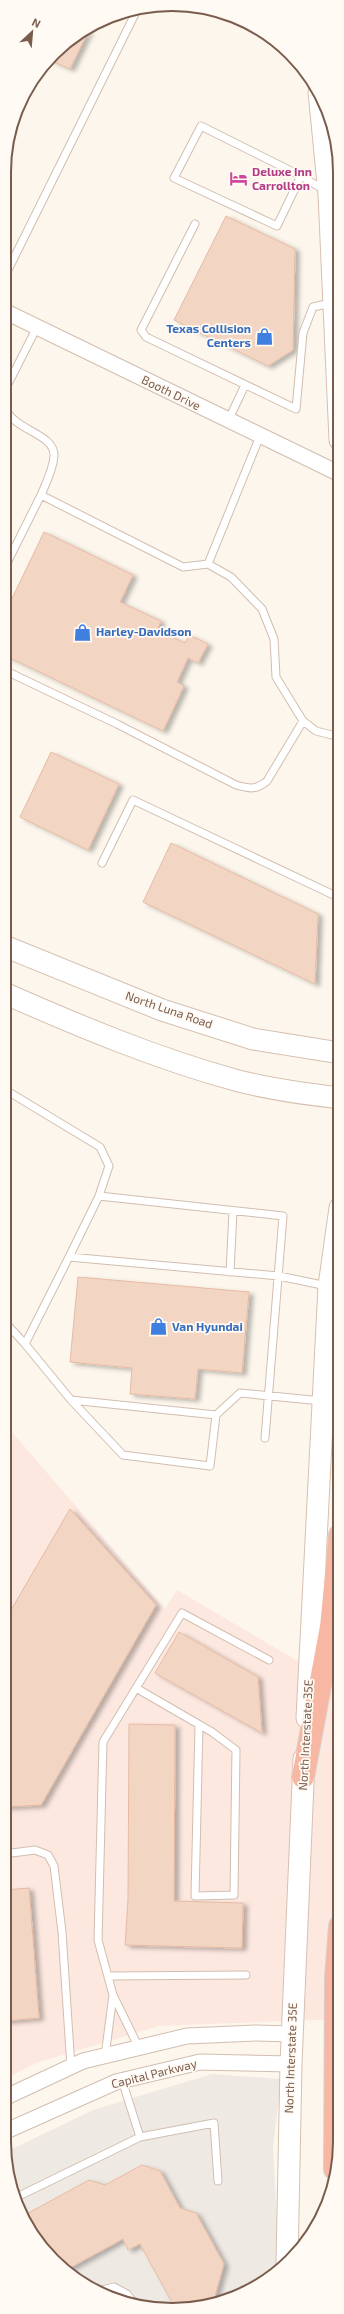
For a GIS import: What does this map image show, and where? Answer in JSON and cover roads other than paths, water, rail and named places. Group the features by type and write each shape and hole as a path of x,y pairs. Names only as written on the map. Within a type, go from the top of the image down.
{"highway":[{"path":"304,1777 331,1626 333,1606"}],"main road":[{"path":"321,109 329,194 333,303"},
{"name":"North Luna Road","path":"11,949 162,1010 253,1039 333,1052"},
{"path":"11,996 162,1058 236,1080 333,1097"},
{"name":"North Interstate 35E","path":"287,2255 292,2034 322,1401 329,1286 333,1258"}],"street":[{"name":"Booth Drive","path":"11,314 333,471"},
{"path":"11,2095 83,2062 187,2036 256,2033 292,2034"},
{"name":"Capital Parkway","path":"11,2129 47,2111 122,2080 200,2062 291,2064"}],"lane":[{"path":"11,264 134,15"},
{"path":"301,176 277,226 174,178 201,126 301,176 329,194"},
{"path":"196,224 141,330 146,336 296,409 303,333 313,307 333,303"},
{"path":"11,378 37,327"},
{"path":"228,421 245,385"},
{"path":"11,418 50,444 54,454 52,468 41,495 11,555"},
{"path":"208,564 260,436"},
{"path":"41,495 183,567 208,564 231,577 262,609 274,639 276,677 281,689 303,721 316,731 333,735"},
{"path":"11,673 236,785 251,790 260,787 267,781 303,721"},
{"path":"102,863 133,800 333,895"},
{"path":"11,1093 100,1147 109,1166 99,1196 25,1344"},
{"path":"99,1196 283,1216 265,1438"},
{"path":"230,1272 233,1211"},
{"path":"69,1257 279,1276 329,1286"},
{"path":"11,1329 72,1400 123,1455 210,1466 216,1415 240,1393 322,1401"},
{"path":"72,1400 216,1415"},
{"path":"140,2048 113,1995 98,1940 103,1742 182,1613 269,1660"},
{"path":"136,1688 199,1725 236,1750 234,1895 195,1896 199,1725"},
{"path":"11,1853 35,1850 48,1855 54,1866 62,1932 71,2067"},
{"path":"108,1976 246,1975"},
{"path":"105,2056 113,1995"},
{"path":"122,2080 140,2137"},
{"path":"20,2195 140,2137 214,2122 218,2181"},
{"path":"106,2289 114,2287 127,2294 130,2298"}],"place":[{"name":"Deluxe Inn Carrollton","path":"239,179"},
{"name":"Texas Collision Centers","path":"264,336"},
{"name":"Harley-Davidson","path":"83,632"},
{"name":"Van Hyundai","path":"159,1327"}]}
